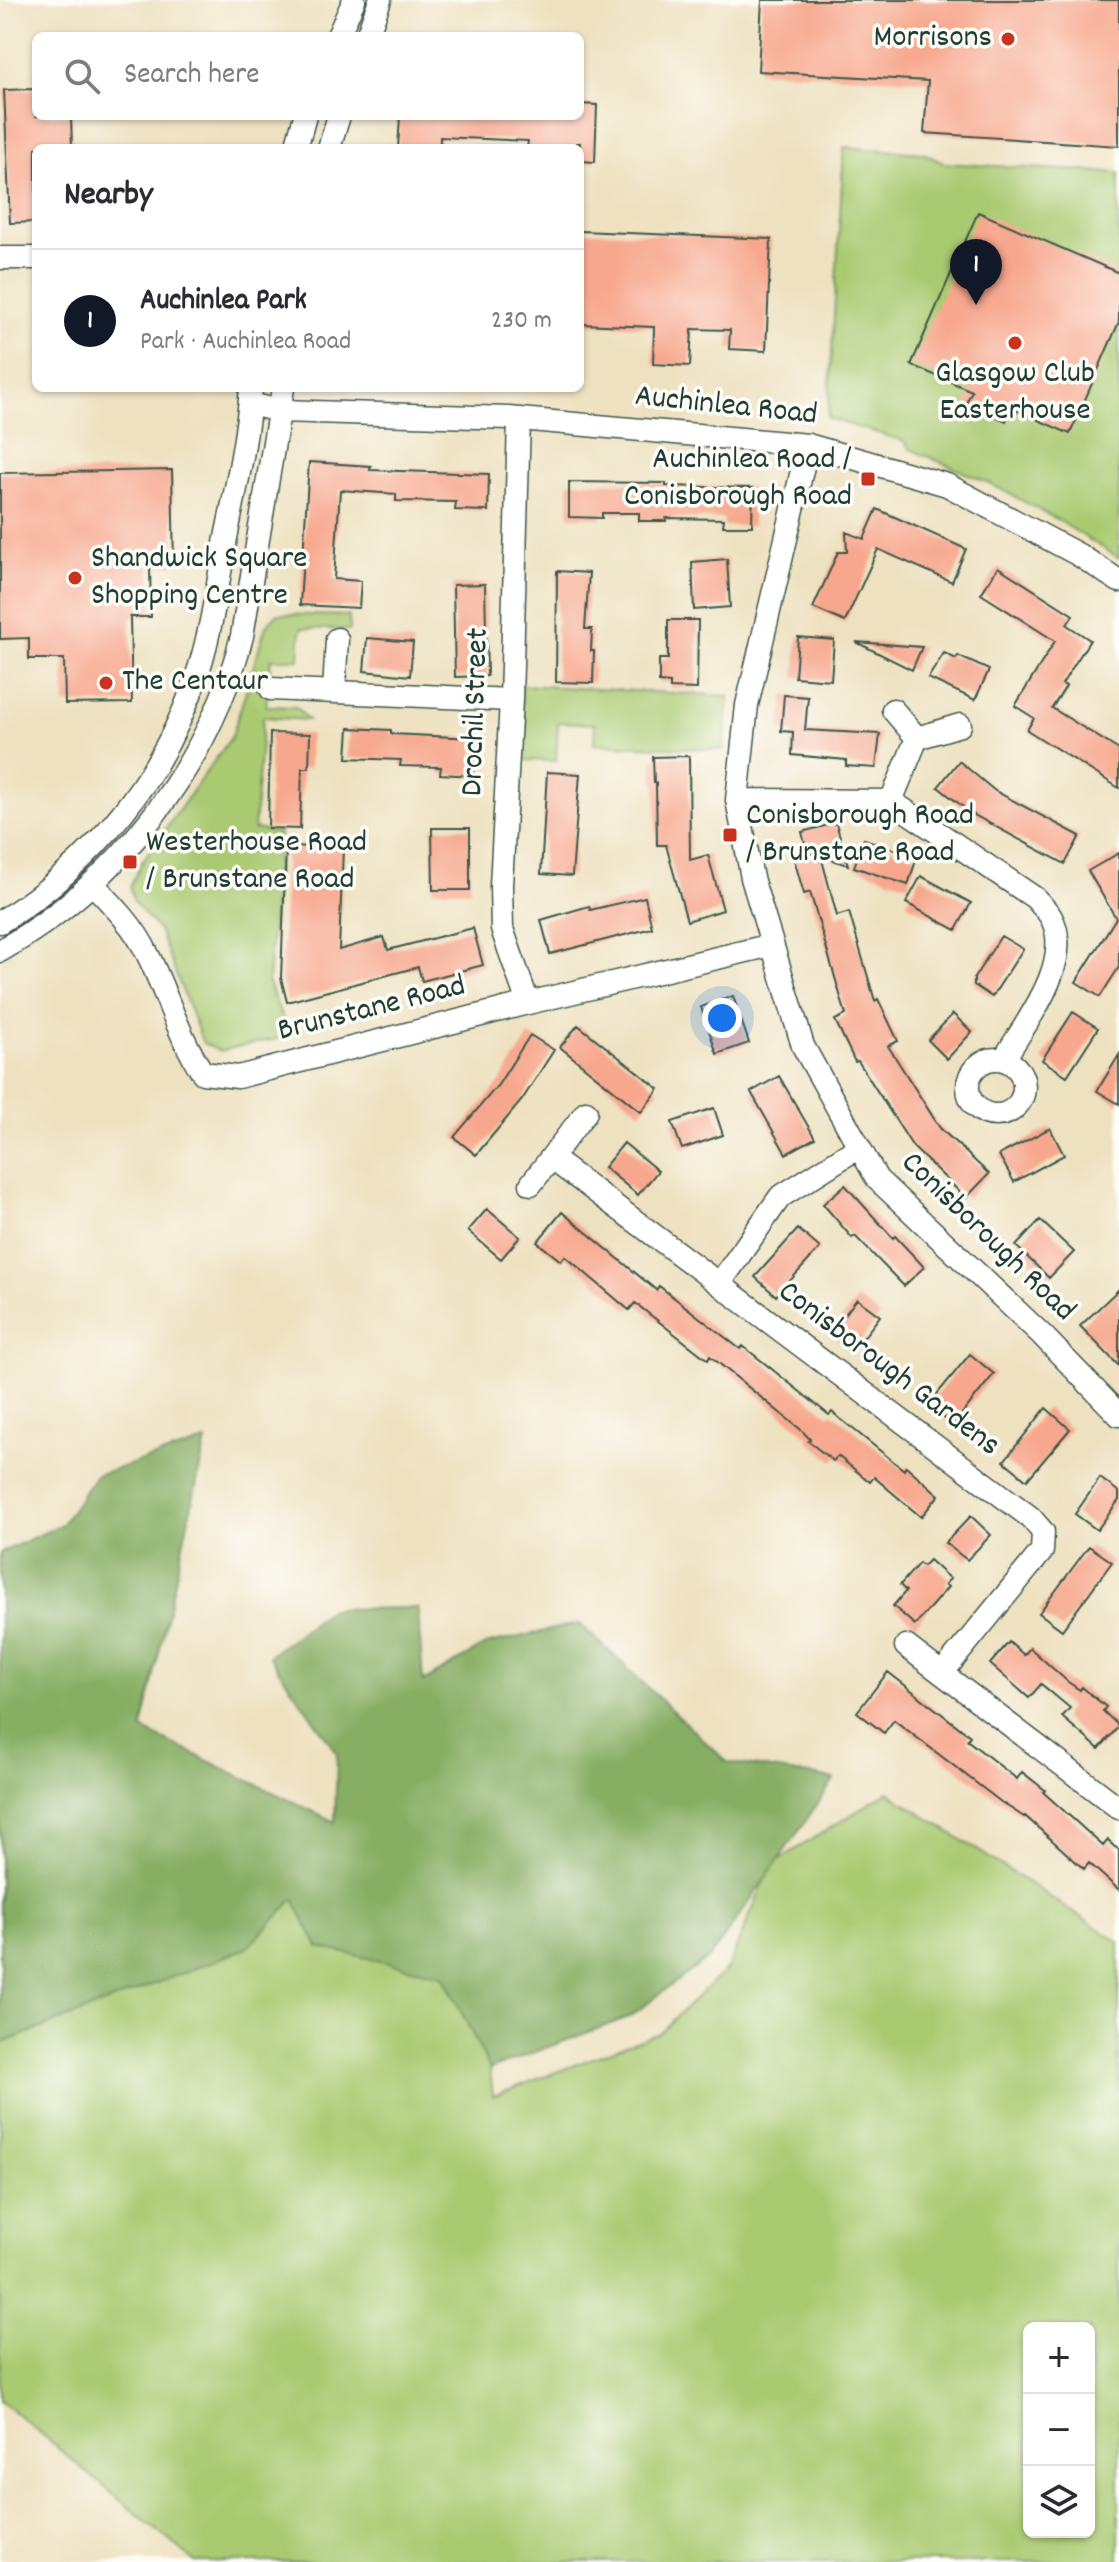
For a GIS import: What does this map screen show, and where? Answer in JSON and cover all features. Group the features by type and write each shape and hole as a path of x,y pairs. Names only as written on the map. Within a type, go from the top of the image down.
{"street":[{"path":"340,32 354,0"},
{"path":"368,32 380,0"},
{"path":"297,144 304,120"},
{"path":"330,144 338,120"},
{"path":"0,258 32,258"},
{"path":"0,922 30,902 89,853 141,790 175,732 209,630 250,396"},
{"name":"Auchinlea Road","path":"250,396 808,445 947,485 1079,555 1119,581"},
{"path":"0,951 52,918 93,884 149,821 181,776 212,722 242,636 282,399"},
{"name":"Drochil Street","path":"519,420 511,700 501,886 502,929 528,1003"},
{"name":"Conisborough Road","path":"808,445 747,705 737,800 752,878 803,1046 877,1179 1042,1335 1119,1415"},
{"path":"334,692 337,639"},
{"path":"271,689 511,700"},
{"path":"893,710 917,738"},
{"path":"917,738 960,725"},
{"path":"891,801 917,738"},
{"path":"737,800 891,801 1035,898 1052,918 1059,946 1052,976 1004,1059"},
{"name":"Brunstane Road","path":"93,884 129,922 146,951 187,1047 203,1073 238,1077 772,945"},
{"path":"531,1184 586,1112"},
{"path":"720,1283 780,1197 859,1147"},
{"name":"Conisborough Gardens","path":"551,1158 1030,1517 1043,1532 1042,1551 943,1672"},
{"path":"906,1646 1119,1808"}],"green space":[{"path":"844,147 923,153 943,163 1119,173 1119,558 989,483 910,449 904,441 828,418"},
{"path":"277,614 349,616 350,630 301,628 299,659 271,659 266,706 296,707 308,720 263,717 254,829 279,833 268,983 290,1036 220,1051 203,1043 159,931 134,902 130,887 142,862 232,736 266,626"},
{"path":"522,685 729,696 724,750 594,744 595,724 558,722 556,761 519,760"},
{"path":"206,1441 142,1729 335,1822 337,1753 269,1656 330,1609 418,1608 423,1682 485,1645 579,1623 727,1762 835,1779 711,1956 629,2017 490,2069 443,1975 318,1947 294,1899 247,1948 0,2044 0,1553 61,1525 96,1475"},
{"path":"888,1792 1119,1942 1119,2562 195,2562 0,2400 0,2044 247,1948 294,1899 319,1947 443,1975 490,2069 493,2096 659,2033 728,1968 771,1865"}],"building":[{"name":"Morrisons","path":"762,0 1119,0 1119,146 924,133 928,81 758,71"},
{"path":"32,89 32,120 71,120 72,144 32,144 32,222 10,223 4,90"},
{"path":"584,104 597,105 595,162 584,161 584,144 580,143 528,144 528,141 440,137 440,144 398,144 400,120 584,120"},
{"name":"Glasgow Club Easterhouse","path":"978,212 1119,273 1119,322 1070,434 1011,408 1006,421 985,412 966,403 972,391 911,365"},
{"path":"584,231 771,239 766,351 729,349 730,330 692,329 690,366 653,364 654,327 584,324"},
{"path":"309,462 371,466 370,470 489,474 488,511 455,510 456,502 396,501 396,494 340,490 334,579 361,581 359,608 300,605"},
{"name":"Shandwick Square Shopping Centre","path":"172,470 174,565 150,566 151,617 130,617 132,703 65,704 64,659 29,659 29,638 0,639 0,473"},
{"path":"569,482 753,488 752,526 723,526 724,519 639,521 639,513 602,513 602,518 569,517"},
{"path":"877,509 966,549 952,582 878,549 845,622 813,608 838,552 847,552 846,532 864,539"},
{"path":"727,559 730,607 694,610 692,562"},
{"path":"998,567 1073,615 1067,625 1090,640 1062,684 1066,686 1052,708 1119,750 1119,788 1027,730 1034,718 1015,706 1055,641 981,594"},
{"path":"557,571 589,573 585,629 592,629 593,683 556,682"},
{"path":"485,584 487,676 455,677 453,585"},
{"path":"668,620 698,620 697,689 670,688 670,683 659,682 659,659 668,659"},
{"path":"798,637 834,640 831,680 795,677"},
{"path":"367,638 413,642 410,676 364,671"},
{"path":"856,642 922,647 912,670"},
{"path":"944,653 989,670 975,700 928,678"},
{"path":"784,695 808,697 805,730 880,734 876,768 846,766 846,760 792,755 793,732 781,731"},
{"path":"349,728 391,730 391,734 475,738 473,776 440,774 441,767 400,766 401,760 347,758"},
{"path":"270,733 310,734 309,768 302,768 300,829 268,828"},
{"path":"689,756 690,860 708,855 723,910 687,921 666,845 657,845 653,757"},
{"path":"959,761 995,791 1080,836 1065,864 972,814 938,787"},
{"path":"547,772 580,774 572,876 541,874"},
{"path":"836,823 848,865 821,856 837,916 849,912 875,1001 878,999 898,1041 888,1046 940,1128 989,1174 966,1198 913,1147 858,1061 855,1062 835,1020 846,1015 810,892 804,894 794,859 812,854 807,852 802,832"},
{"path":"432,828 470,828 470,890 433,890"},
{"path":"864,839 917,857 908,885 854,867"},
{"path":"286,846 343,848 339,950 384,937 388,950 473,928 483,965 422,981 418,967 287,1002 281,978"},
{"path":"1119,853 1119,967 1100,997 1076,982 1116,918 1088,871"},
{"path":"921,876 971,903 956,930 906,903"},
{"path":"645,897 652,928 550,954 541,920 589,906 590,910"},
{"path":"1001,936 1023,949 992,997 974,985 974,978"},
{"path":"733,996 749,1043 717,1054 701,1007"},
{"path":"1073,1012 1098,1028 1067,1076 1042,1060"},
{"path":"953,1014 972,1032 947,1059 928,1040"},
{"path":"578,1025 659,1089 641,1112 560,1047"},
{"path":"530,1035 554,1050 522,1100 476,1155 454,1137 498,1085"},
{"path":"1119,1055 1119,1104 1097,1091"},
{"path":"779,1076 815,1138 786,1154 751,1092"},
{"path":"714,1108 723,1135 682,1149 672,1122"},
{"path":"1050,1128 1064,1155 1014,1182 999,1155"},
{"path":"624,1143 658,1171 638,1195 604,1167"},
{"path":"845,1185 924,1267 904,1286 855,1236 852,1238 823,1204"},
{"path":"487,1209 520,1237 501,1259 468,1231"},
{"path":"562,1212 656,1290 659,1286 740,1349 743,1346 829,1415 832,1412 904,1470 906,1466 939,1495 921,1517 874,1477 870,1482 838,1456 833,1461 808,1441 810,1439 800,1429 710,1356 708,1360 635,1303 629,1310 565,1256 561,1261 537,1242"},
{"path":"1040,1220 1074,1252 1049,1278 1016,1246"},
{"path":"798,1229 820,1248 776,1296 755,1277"},
{"path":"1119,1289 1119,1366 1080,1326"},
{"path":"857,1299 880,1316 853,1351 830,1334"},
{"path":"970,1354 994,1374 953,1425 928,1405"},
{"path":"1046,1408 1070,1429 1027,1480 1004,1461"},
{"path":"1100,1478 1119,1492 1119,1500 1097,1530 1075,1514"},
{"path":"971,1516 991,1535 967,1560 945,1543"},
{"path":"1089,1546 1112,1562 1062,1630 1039,1613"},
{"path":"929,1560 950,1579 945,1584 948,1587 915,1625 893,1606 906,1591 900,1585 919,1563 923,1566"},
{"path":"1009,1642 1024,1655 1030,1648 1068,1682 1080,1690 1082,1687 1106,1707 1103,1711 1119,1726 1099,1749 1062,1717 1070,1708 1041,1684 1029,1698 990,1664"},
{"path":"888,1672 970,1736 967,1740 1017,1779 1022,1772 1045,1790 1043,1792 1103,1846 1108,1840 1119,1850 1119,1890 1089,1863 1084,1869 1025,1816 1001,1802 894,1720 884,1733 857,1712"}],"place":[{"name":"Morrisons","path":"1008,39"},
{"name":"Auchinlea Park","path":"976,305"},
{"name":"Glasgow Club Easterhouse","path":"1015,343"},
{"name":"Auchinlea Road / Conisborough Road","path":"868,479"},
{"name":"Shandwick Square Shopping Centre","path":"75,578"},
{"name":"The Centaur","path":"106,683"},
{"name":"Conisborough Road / Brunstane Road","path":"730,835"},
{"name":"Westerhouse Road / Brunstane Road","path":"130,862"}]}
